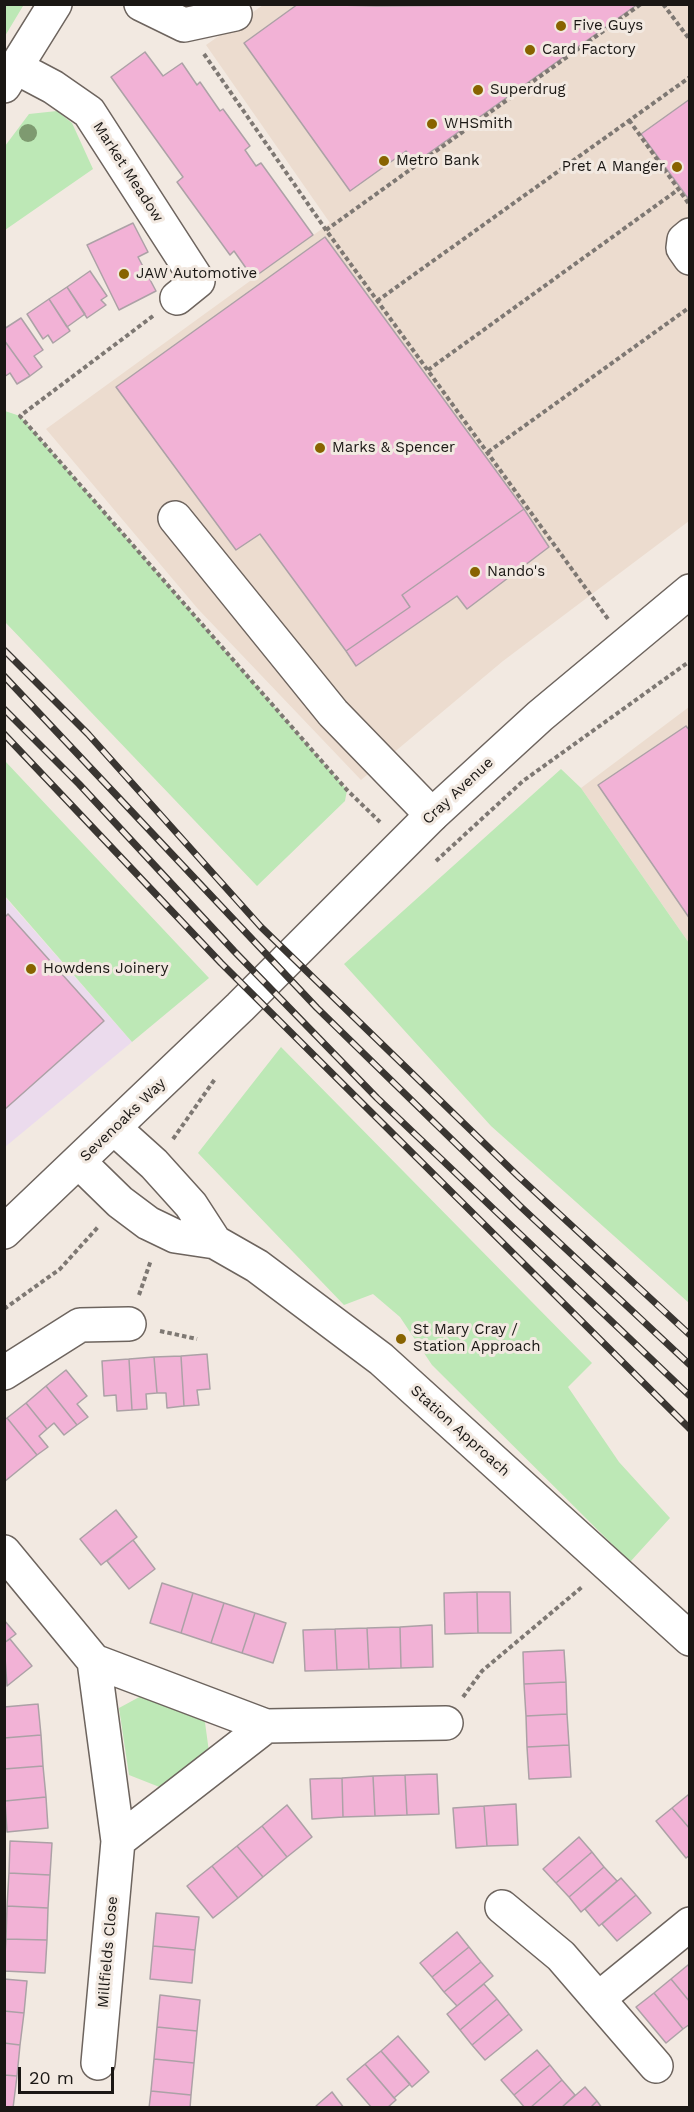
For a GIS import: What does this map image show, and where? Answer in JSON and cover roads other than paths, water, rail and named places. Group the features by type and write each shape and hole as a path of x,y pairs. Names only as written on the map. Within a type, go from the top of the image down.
{"street":[{"path":"11,77 55,4"},
{"path":"141,4 184,25 235,14"},
{"name":"Market Meadow","path":"11,77 53,87 89,112 198,281 177,298"},
{"path":"690,235 684,240 683,248 690,258"},
{"path":"175,518 333,713 432,815"},
{"name":"Cray Avenue","path":"240,1007 432,815 540,716 689,594"},
{"name":"Sevenoaks Way","path":"4,1232 240,1007"},
{"name":"Station Approach","path":"114,1128 191,1205 215,1242"},
{"name":"Station Approach","path":"79,1162 120,1202 161,1231 194,1240 215,1242 257,1266 381,1359 690,1639"},
{"path":"4,1373 80,1325 129,1324"},
{"path":"4,1552 94,1661 266,1726 446,1722"},
{"name":"Millfields Close","path":"94,1661 118,1841 98,2063"},
{"path":"118,1841 266,1726"},
{"path":"502,1907 561,1956 656,2066"},
{"path":"598,1999 690,1924"}],"railway":[{"path":"4,650 88,734 261,927 518,1176 690,1335"},
{"path":"4,676 317,1008 521,1207 690,1365"},
{"path":"4,709 79,784 234,951 377,1098 690,1396"},
{"path":"4,734 221,963 690,1429"}],"place":[{"name":"Five Guys","path":"561,26"},
{"name":"Card Factory","path":"530,50"},
{"name":"Superdrug","path":"478,90"},
{"name":"WHSmith","path":"432,124"},
{"name":"Metro Bank","path":"384,161"},
{"name":"Pret A Manger","path":"677,167"},
{"name":"JAW Automotive","path":"124,274"},
{"name":"Marks & Spencer","path":"320,448"},
{"name":"Nando's","path":"475,572"},
{"name":"Howdens Joinery","path":"31,969"},
{"name":"St Mary Cray / Station Approach","path":"401,1339"}]}
